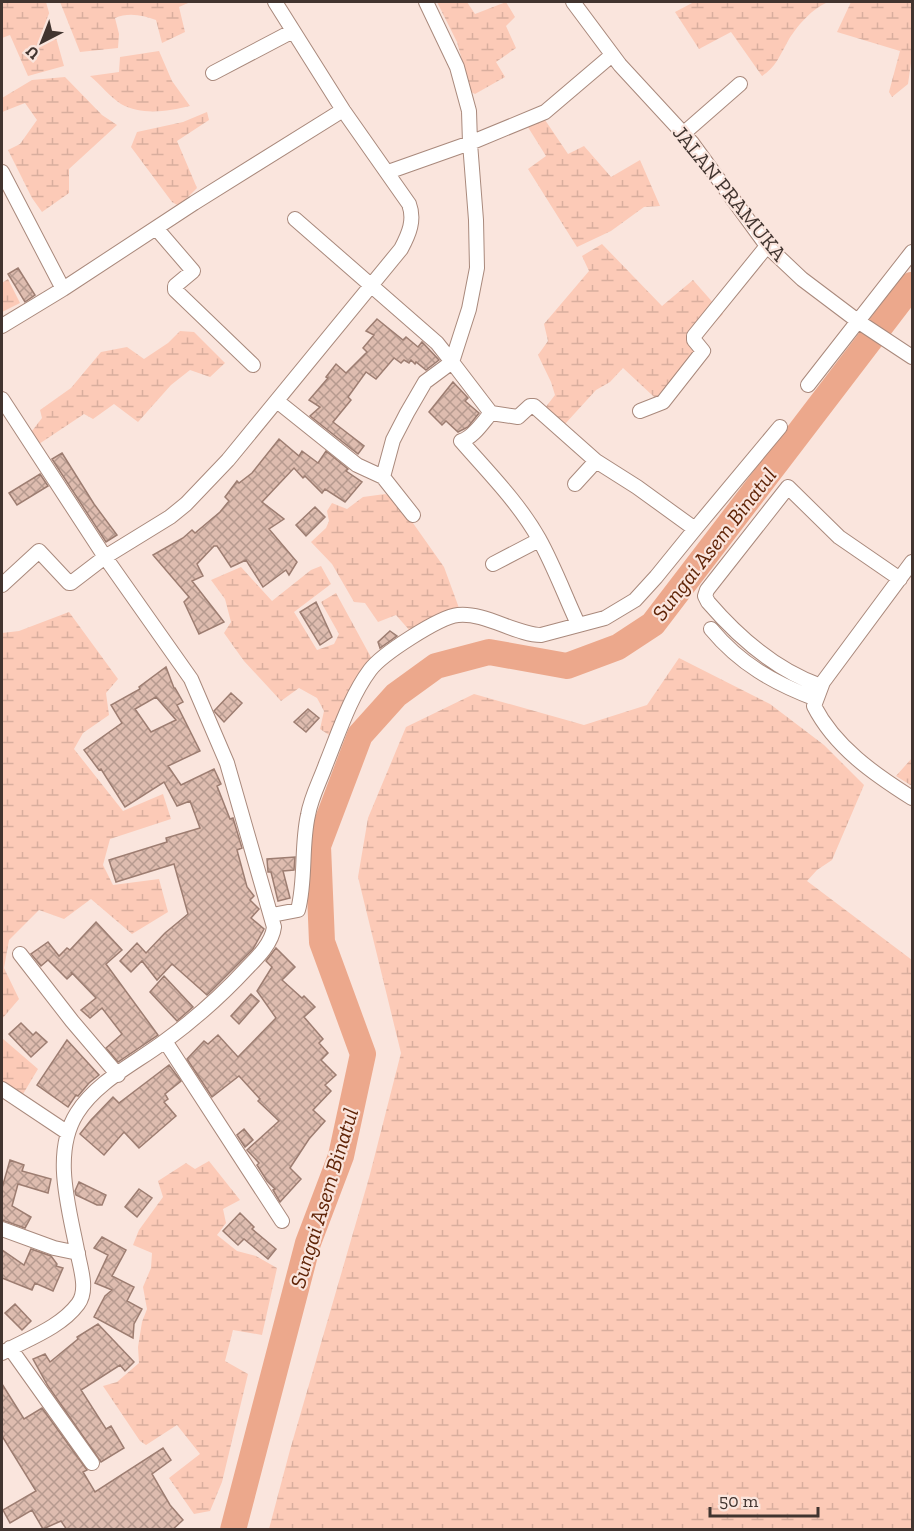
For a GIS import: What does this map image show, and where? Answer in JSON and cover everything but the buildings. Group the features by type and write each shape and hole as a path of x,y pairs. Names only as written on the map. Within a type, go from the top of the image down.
{"street":[{"path":"2,585 38,551 70,583 105,556 170,517 186,504 228,460 401,249 411,224 412,215 409,204 343,110 275,2"},
{"path":"383,477 393,440 407,413 425,382 450,358 470,309 477,268 476,220 463,145 469,111 457,67 426,2"},
{"name":"JALAN PRAMUKA","path":"573,2 642,91 684,134 767,246 802,279 860,323 912,357"},
{"path":"213,73 293,32"},
{"path":"388,172 545,112 612,55"},
{"path":"684,134 740,84"},
{"path":"2,326 343,110"},
{"path":"3,177 63,289"},
{"path":"295,219 437,343 491,413 518,417 530,406 534,406 596,461 694,528"},
{"path":"156,228 193,271 176,286 175,290 253,365"},
{"path":"640,411 659,405 667,399 703,351 694,340 694,336 767,246"},
{"path":"808,385 860,323 912,252"},
{"path":"2,399 105,556 191,679 226,763 272,915 273,931 259,955 199,1016 93,1093 84,1103 68,1133 64,1163 67,1197 83,1281 82,1297 79,1303 55,1325 6,1351 92,1463"},
{"path":"277,400 357,465 383,477 412,515"},
{"path":"491,413 466,440 460,441 507,494 540,540 578,624"},
{"path":"272,915 298,910 304,839 314,793 353,698 376,663 425,629 457,615 466,615 510,626 532,635 548,634 605,618 635,600 780,427"},
{"path":"575,484 596,461"},
{"path":"822,684 785,669 753,648 708,602 705,596 707,590 788,486 839,537 900,579"},
{"path":"493,564 540,540"},
{"path":"912,562 822,684 814,706 824,725 841,744 890,784 912,798"},
{"path":"711,629 725,646 751,667 788,688 816,699"},
{"path":"21,954 72,1021 118,1075"},
{"path":"165,1041 282,1221"},
{"path":"2,1089 68,1133"},
{"path":"2,1229 54,1248 78,1253"}],"green space":[{"path":"2,2 46,2 64,66 28,76 10,35 2,38"},
{"path":"60,2 190,2 179,7 185,32 162,43 156,20 125,15 115,18 119,34 118,48 80,52"},
{"path":"437,2 467,2 475,14 506,2 515,17 506,26 516,48 496,62 505,77 475,94 471,92 457,42"},
{"path":"694,2 829,2 817,8 800,24 774,65 762,76 731,32 699,49 675,12"},
{"path":"851,2 912,2 912,56 908,84 892,97 889,92 900,51 837,32"},
{"path":"159,51 172,81 190,106 156,111 129,108 117,101 90,76 119,72 120,57"},
{"path":"65,77 102,115 117,125 69,169 69,193 42,212 32,198 8,150 20,144 37,120 25,103 2,112 2,98 32,80"},
{"path":"207,112 209,120 177,141 197,188 179,206 172,202 131,147 137,132 183,122"},
{"path":"543,117 568,154 584,146 611,177 640,160 660,206 644,207 611,231 577,247 528,169 546,156 526,124"},
{"path":"602,244 662,306 693,280 723,314 700,338 704,358 666,408 623,368 610,382 596,390 565,424 545,408 555,395 538,355 548,341 544,324 589,271 582,256"},
{"path":"8,279 20,303 2,312 2,283"},
{"path":"180,331 194,332 225,363 210,377 190,370 171,385 138,422 114,404 93,419 84,414 39,444 32,431 42,418 40,410 71,388 101,352 127,347 144,359 168,343"},
{"path":"385,494 396,499 444,567 459,608 436,615 410,631 396,615 378,622 365,603 354,602 332,564 311,542 326,528 329,521 327,511 332,503 347,509 363,497"},
{"path":"321,566 331,584 294,612 317,650 334,644 339,634 321,602 336,593 373,661 349,695 329,735 320,729 324,711 317,698 299,688 281,701 244,661 224,633 231,622 225,599 211,580 241,567 272,601 311,570"},
{"path":"69,612 118,679 106,693 109,715 83,733 74,749 123,811 163,794 171,819 110,839 103,865 113,885 159,879 168,912 132,934 91,899 64,919 39,910 9,940 4,968 19,999 2,1019 2,633 19,631"},
{"path":"679,658 770,704 824,745 864,785 832,860 817,870 807,881 912,960 912,1529 269,1529 369,1178 401,1053 358,877 368,818 406,727 474,694 584,725 647,705"},
{"path":"912,758 912,786 896,776"},
{"path":"2,1038 38,1069 20,1099 2,1083"},
{"path":"209,1161 240,1200 223,1209 226,1223 217,1235 237,1251 256,1256 277,1268 262,1335 233,1330 225,1361 248,1374 222,1482 210,1511 194,1514 169,1478 200,1454 177,1425 146,1445 140,1441 103,1386 117,1382 139,1363 138,1347 142,1322 147,1309 143,1287 151,1268 152,1253 133,1245 139,1230 163,1197 158,1181 186,1163 195,1169"}],"waterway":[{"name":"Sungai Asem Binatul","path":"233,1530 308,1243 341,1156 363,1054 322,942 318,846 360,735 396,695 436,666 489,652 567,666 618,647 653,624 912,285"}]}
